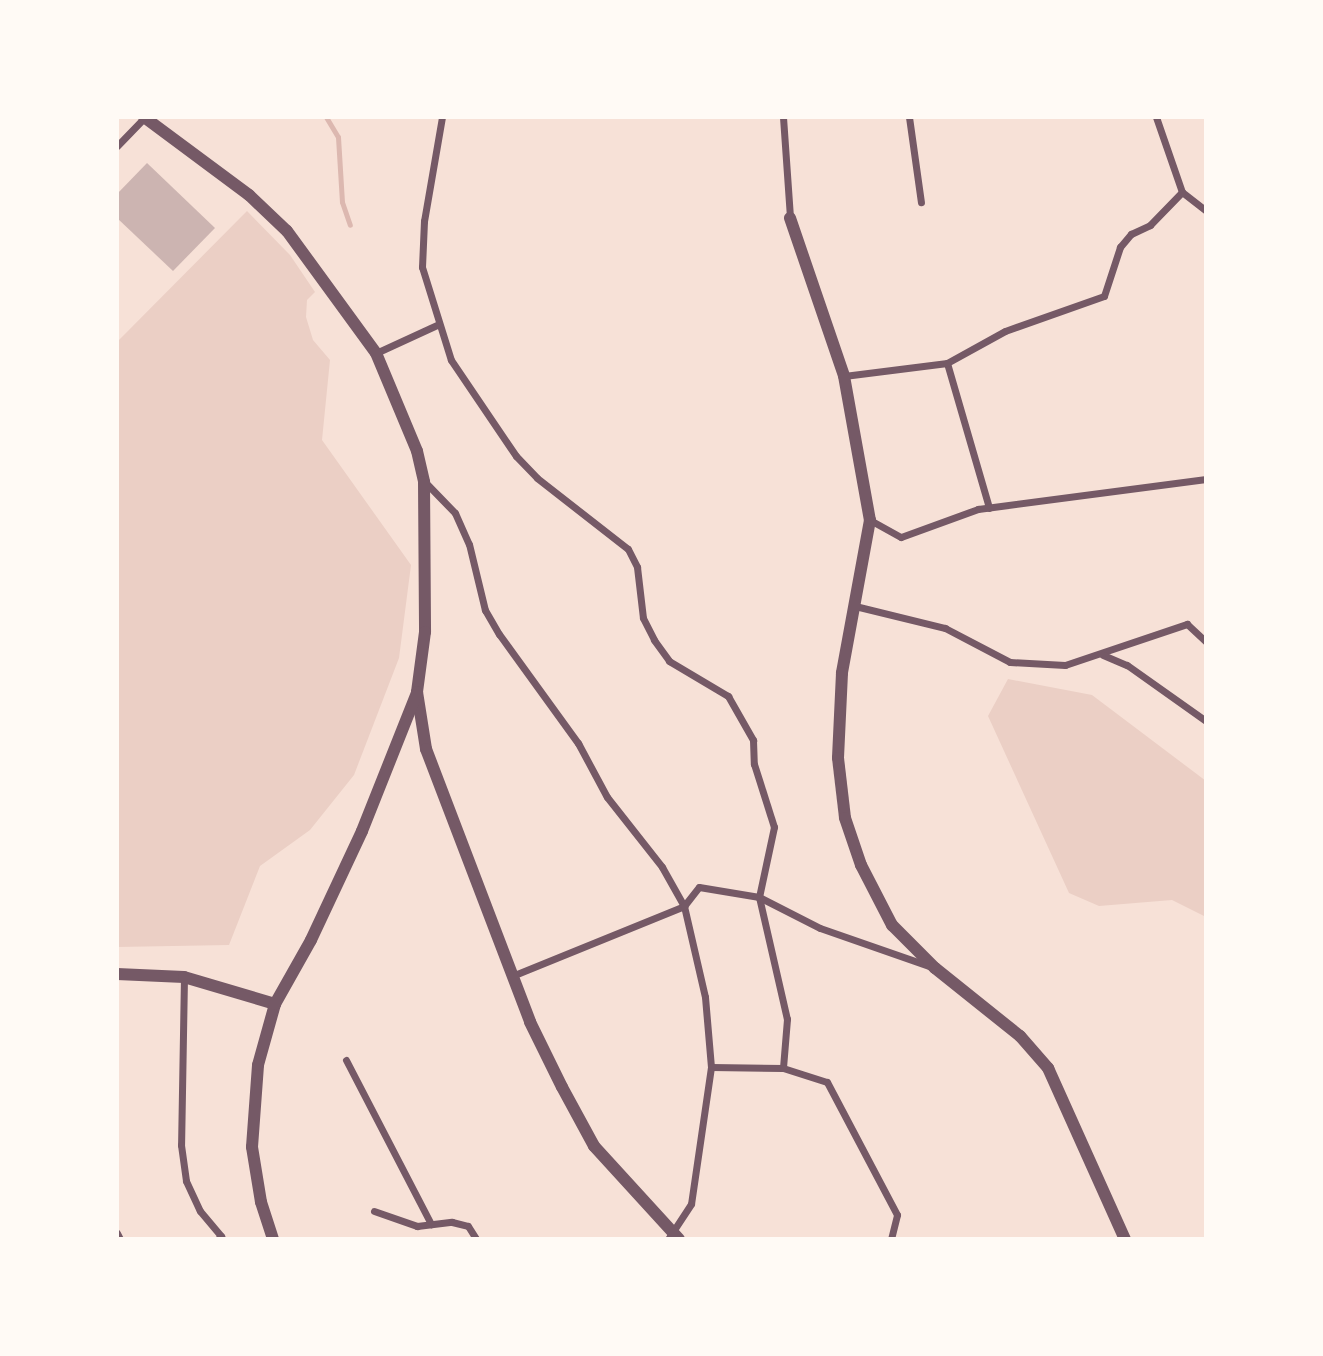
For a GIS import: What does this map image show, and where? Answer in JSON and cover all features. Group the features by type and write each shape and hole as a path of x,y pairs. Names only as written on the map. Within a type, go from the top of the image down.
{"street":[{"path":"442,117 424,221 422,267 451,360 516,456 537,478 628,549 637,566 643,618 669,661 728,696 743,715 774,827 759,897 787,1018 783,1068"},
{"path":"783,117 790,218 844,376 870,520 838,716 845,818 861,865 886,916 935,968 995,1013 1048,1068 1125,1239"},
{"path":"909,117 921,202"},
{"path":"1156,117 1182,192 1206,211"},
{"path":"117,146 144,118 249,195 286,231 376,353 417,451 424,482 425,632 417,692 362,831 311,940 275,1004 258,1065 252,1147 261,1202 273,1239"},
{"path":"844,376 947,363 1005,331 1104,296 1120,247 1131,234 1150,225 1182,192"},
{"path":"376,353 438,325"},
{"path":"947,363 989,508"},
{"path":"870,520 901,537 989,508 1206,479"},
{"path":"417,692 426,749 530,1022 594,1146 673,1237 691,1204 711,1067 705,997 684,906 662,866 607,797 578,743 499,634 485,610 469,544 455,513 424,482"},
{"path":"855,606 945,628 1010,662 1065,665 1187,624 1206,642"},
{"path":"1102,654 1127,665 1206,721"},
{"path":"512,976 644,920 684,906 699,887 759,897 820,928 935,968"},
{"path":"117,974 184,977 275,1004"},
{"path":"184,977 181,1144 186,1181 200,1211 221,1236 218,1239"},
{"path":"345,1060 431,1224"},
{"path":"711,1067 783,1068 827,1082 845,1111 897,1215 891,1239"},
{"path":"374,1212 416,1226 468,1226 476,1239"},
{"path":"117,1233 120,1239"}],"shaded area":[{"path":"247,211 290,255 315,292 307,300 306,317 313,340 330,360 322,440 411,565 399,658 354,775 310,830 260,866 229,945 117,947 117,342"},
{"path":"1008,679 1092,695 1206,781 1206,917 1172,900 1099,906 1069,893 988,716"}],"building":[{"path":"147,163 215,228 173,271 117,218 117,194"}],"waterway":[{"path":"326,117 338,137 342,202 350,225"}]}
